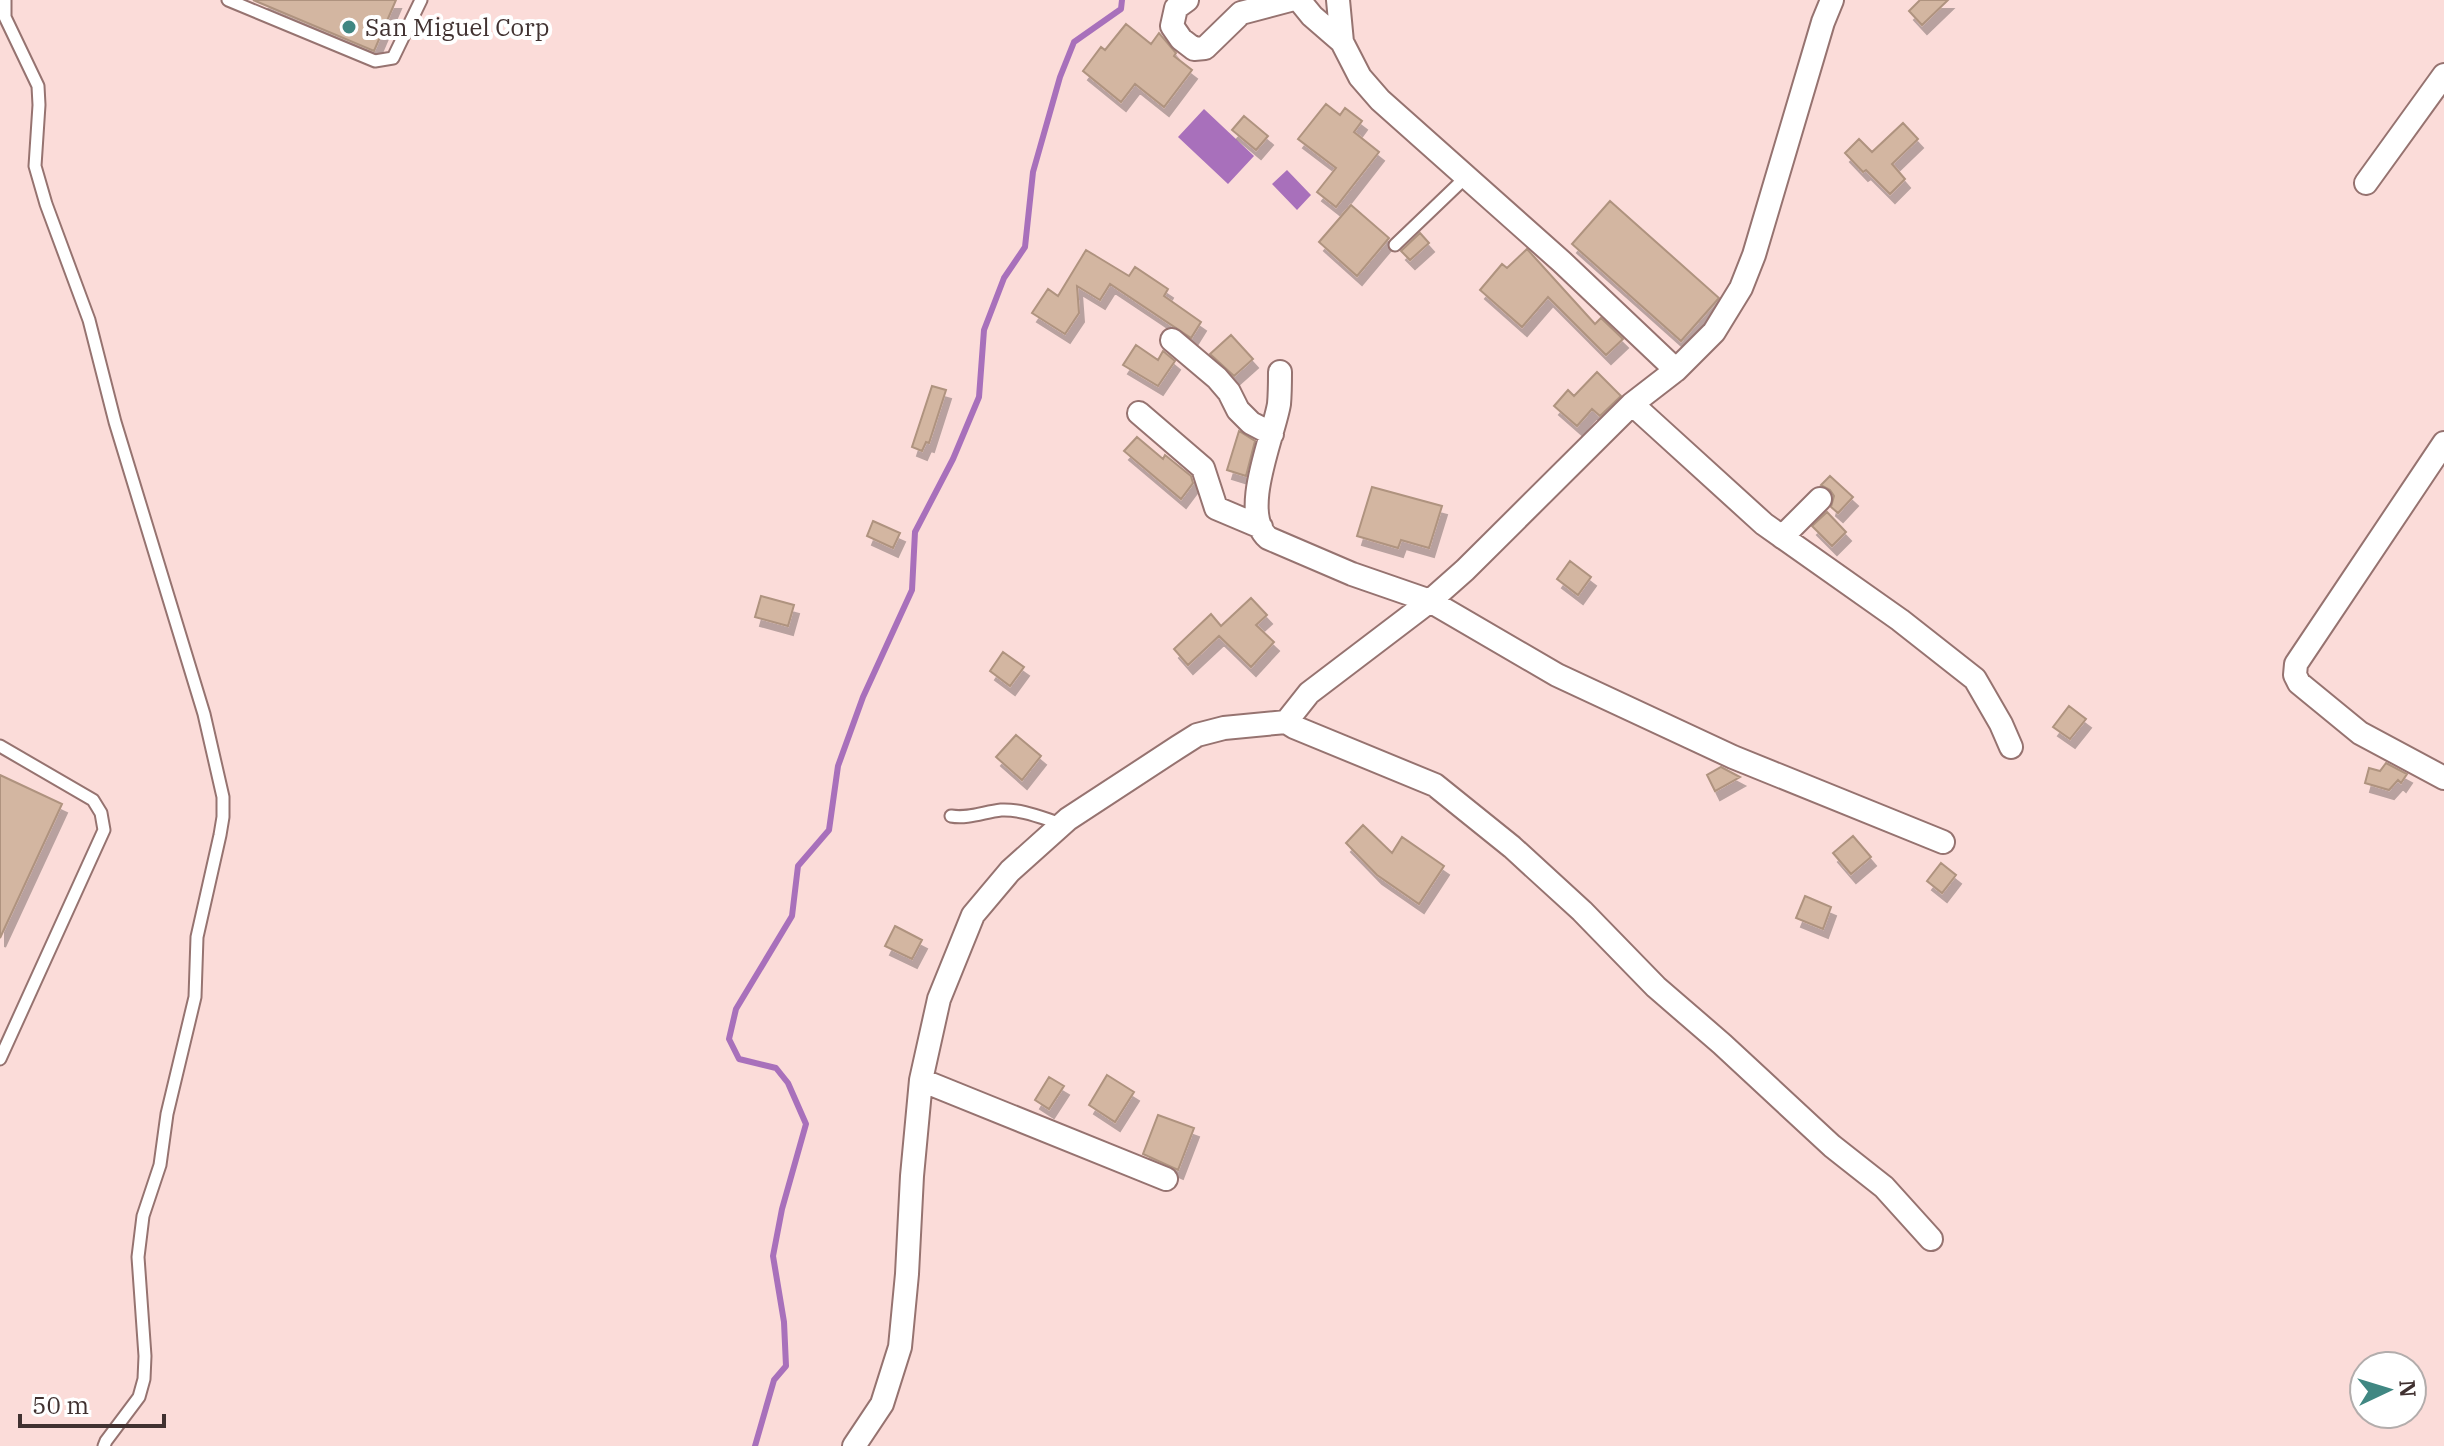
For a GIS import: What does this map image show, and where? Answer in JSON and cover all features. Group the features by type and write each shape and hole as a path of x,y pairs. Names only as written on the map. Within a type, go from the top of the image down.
{"street":[{"path":"1187,0 1176,8 1172,26 1181,39 1194,49 1205,48 1241,13 1290,0"},
{"path":"1299,0 1342,42"},
{"path":"1338,0 1342,42 1360,77 1380,100 1562,262 1676,370"},
{"path":"1286,722 1309,693 1430,601 1632,404 1676,370 1714,332 1741,288 1754,255 1832,0"},
{"path":"2366,183 2444,75"},
{"path":"1172,340 1217,378 1238,410 1251,423 1272,434"},
{"path":"1280,372 1279,404 1257,483 1258,514 1263,534 1268,538 1352,574 1430,601 1557,675 1733,757 1943,842"},
{"path":"1632,404 1764,524 1900,620 1975,679 2011,747"},
{"path":"1139,413 1203,468 1216,508 1261,527"},
{"path":"2444,443 2296,664 2295,675 2310,693 2360,733 2444,778"},
{"path":"1782,537 1820,499"},
{"path":"854,1446 882,1404 900,1347 921,1080 939,999 973,915 1010,871 1062,825 1128,778 1197,735 1224,728 1286,722 1435,785 1512,847 1582,911 1656,987 1832,1146 1884,1187 1931,1239"},
{"path":"921,1080 1166,1179"}],"lane":[{"path":"5,0 5,17 38,86 35,166 89,320 115,422 204,714 223,797 220,835 197,937 195,997 167,1114 160,1165 143,1216 138,1257 144,1379 139,1397 104,1446"},
{"path":"228,0 375,61 393,58 421,0"},
{"path":"1395,245 1466,177"},
{"path":"0,746 93,800 101,813 104,830 0,1059"},
{"path":"951,816 962,818 1004,810 1026,812 1062,825"}],"shaded area":[{"path":"1204,109 1254,156 1228,184 1178,137"},
{"path":"1287,170 1311,195 1297,210 1272,184"}],"building":[{"name":"San Miguel Corp","path":"253,0 396,0 374,51"},
{"path":"1920,0 1948,0 1922,25 1909,11"},
{"path":"1126,24 1151,44 1159,33 1176,53 1174,56 1192,70 1164,107 1135,84 1121,102 1083,71 1101,47 1105,50"},
{"path":"1326,104 1340,115 1345,108 1362,121 1354,132 1379,152 1336,207 1317,192 1336,168 1298,139"},
{"path":"1244,116 1268,136 1256,150 1232,130"},
{"path":"1903,123 1918,139 1892,164 1905,179 1890,194 1845,153 1859,139 1872,152"},
{"path":"1610,201 1719,298 1681,341 1572,244"},
{"path":"1351,205 1389,238 1357,276 1319,242"},
{"path":"1420,233 1429,243 1410,260 1401,251"},
{"path":"1527,249 1595,324 1601,318 1623,339 1606,355 1548,297 1522,327 1480,290 1502,264 1507,268"},
{"path":"1086,250 1129,276 1135,267 1168,289 1164,296 1201,322 1191,338 1110,284 1100,300 1077,286 1079,313 1065,334 1032,313 1048,289 1058,296"},
{"path":"1231,335 1253,359 1234,376 1210,354"},
{"path":"1136,345 1158,360 1163,351 1175,361 1158,386 1123,365"},
{"path":"1597,372 1621,396 1600,416 1592,409 1577,426 1554,406 1568,390 1574,396"},
{"path":"932,386 946,390 929,443 926,442 922,451 912,447"},
{"path":"1239,431 1255,441 1246,476 1227,470"},
{"path":"1137,437 1163,459 1165,455 1191,476 1193,483 1181,499 1124,451"},
{"path":"1830,476 1853,497 1838,513 1831,507 1834,496 1821,485"},
{"path":"1372,487 1442,506 1429,548 1401,540 1398,548 1357,536"},
{"path":"1827,512 1846,532 1832,546 1812,526"},
{"path":"873,521 900,533 893,548 867,536"},
{"path":"1570,561 1591,577 1578,595 1557,579"},
{"path":"761,596 794,605 788,626 755,617"},
{"path":"1251,598 1267,615 1256,625 1274,642 1251,667 1219,636 1188,665 1174,649 1211,614 1221,626"},
{"path":"1003,652 1024,667 1010,686 990,671"},
{"path":"2069,706 2086,719 2070,739 2053,727"},
{"path":"1016,735 1041,756 1022,780 996,757"},
{"path":"2386,763 2407,774 2401,783 2398,780 2389,790 2365,783 2369,768 2380,771"},
{"path":"1721,767 1740,777 1715,791 1707,775"},
{"path":"0,775 62,804 0,938"},
{"path":"1363,825 1392,853 1402,837 1444,866 1419,904 1377,875 1346,843"},
{"path":"1853,836 1871,857 1851,874 1833,853"},
{"path":"1941,863 1956,875 1942,893 1927,881"},
{"path":"1805,896 1831,907 1823,929 1796,918"},
{"path":"895,926 922,940 912,959 885,946"},
{"path":"1107,1075 1134,1092 1115,1122 1089,1105"},
{"path":"1049,1077 1064,1086 1049,1109 1035,1100"},
{"path":"1158,1115 1194,1128 1178,1170 1143,1154"}],"waterway":[{"path":"755,1446 774,1380 786,1366 784,1322 773,1256 782,1209 806,1124 788,1083 776,1068 739,1059 729,1039 736,1009 792,916 798,866 829,830 838,766 863,697 912,590 915,532 953,459 979,397 984,330 1004,278 1025,247 1033,172 1060,77 1074,42 1121,9 1122,0"}],"place":[{"name":"San Miguel Corp","path":"349,27"}]}
